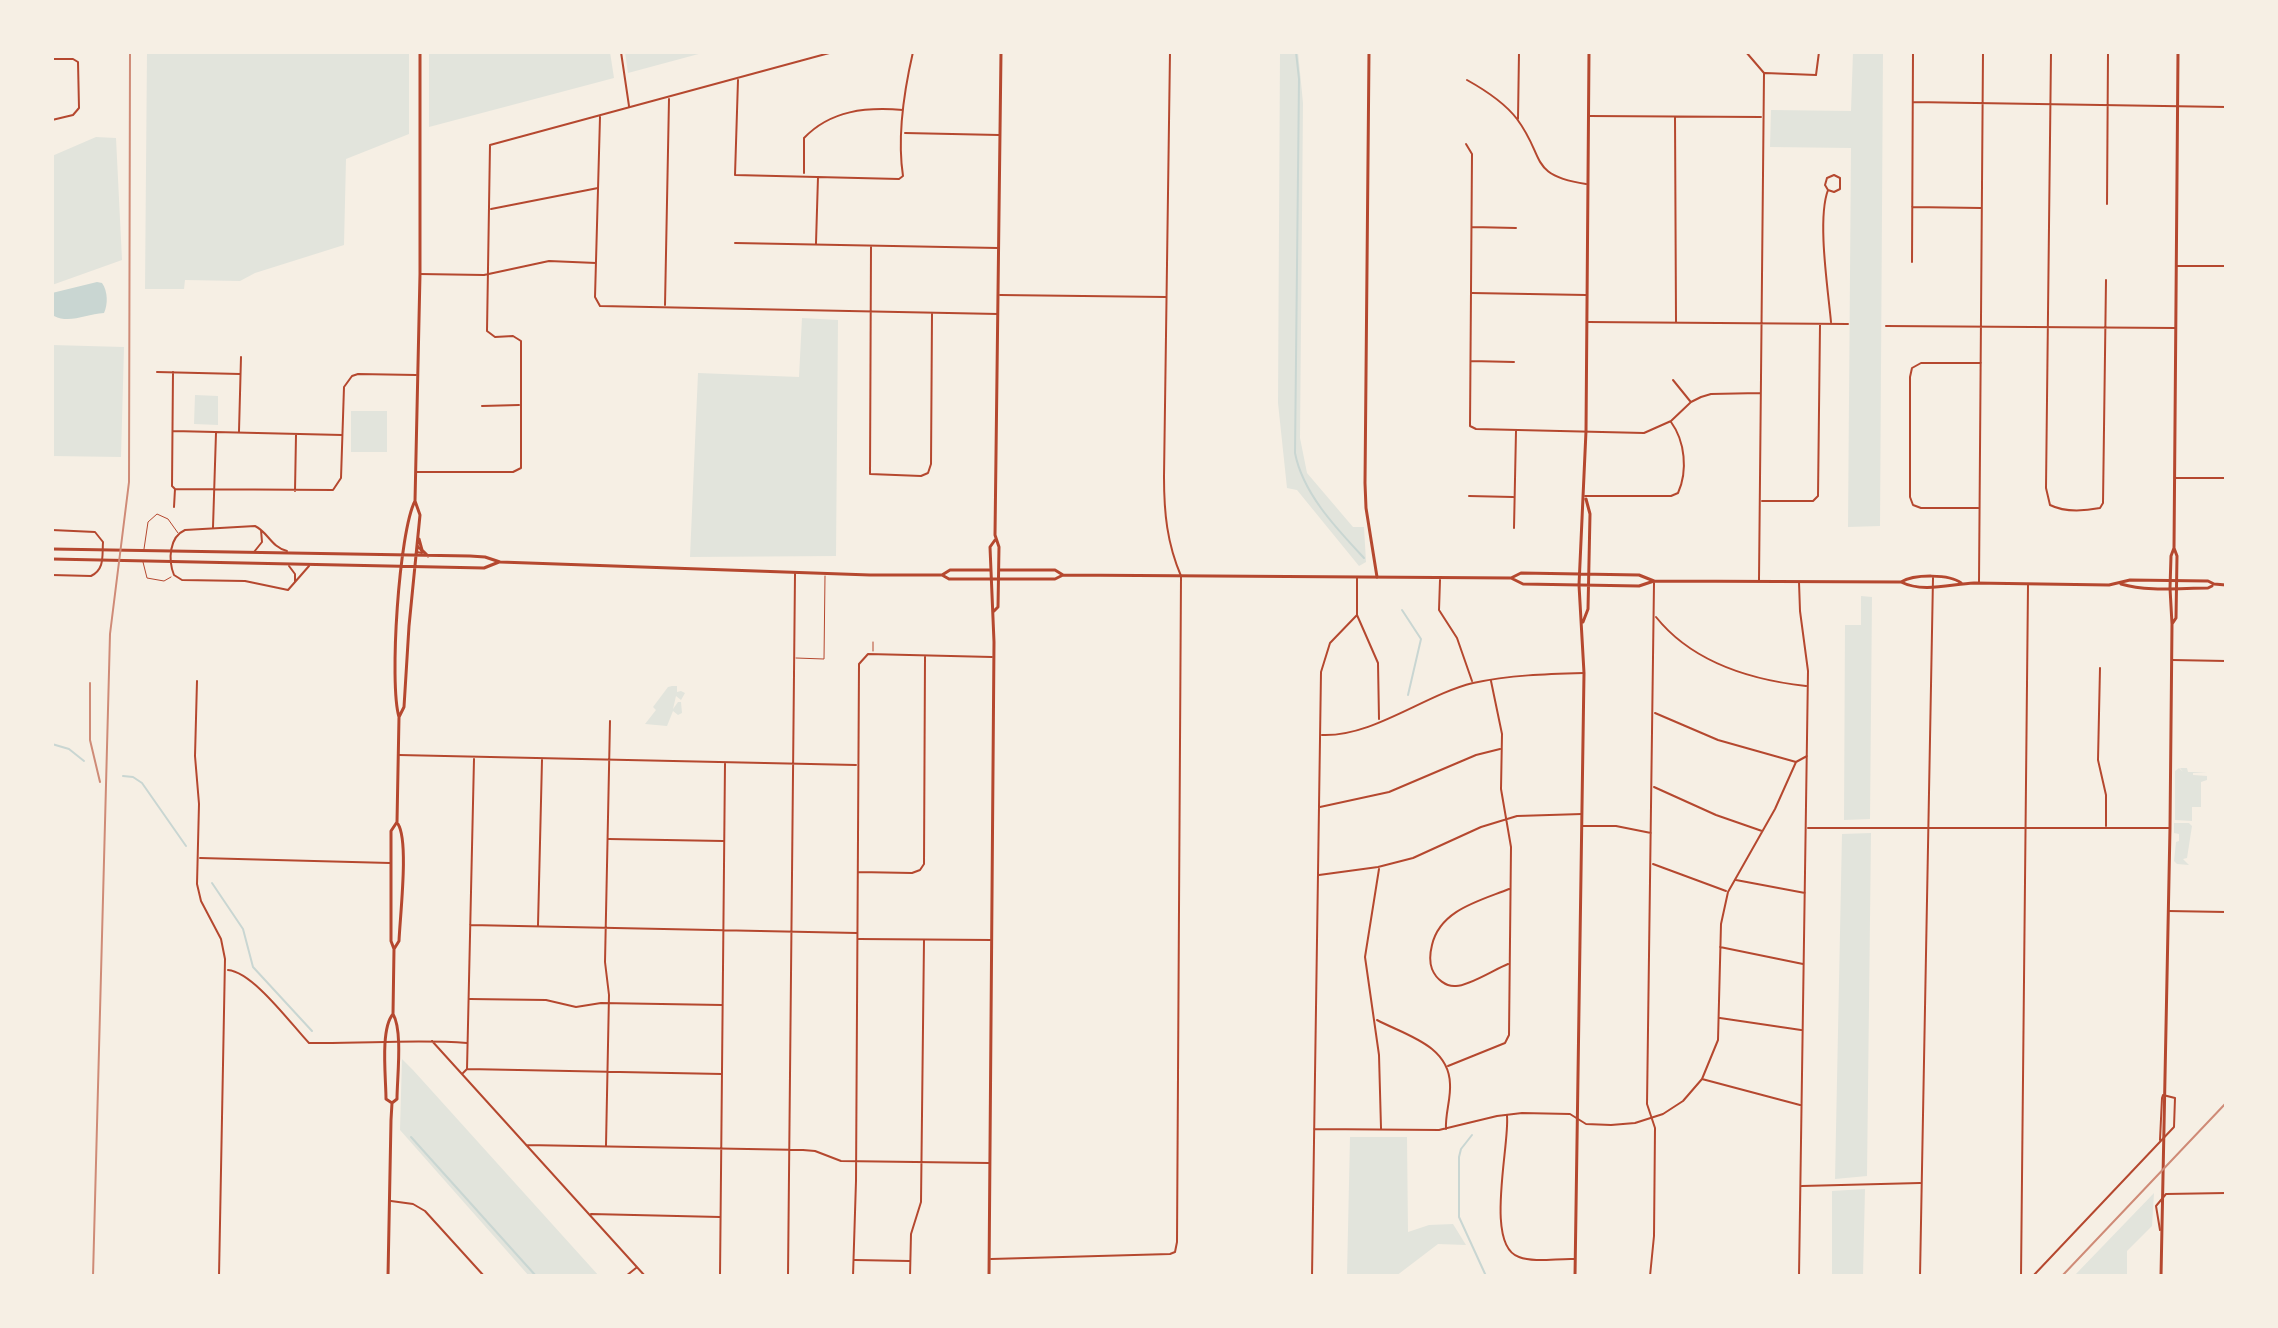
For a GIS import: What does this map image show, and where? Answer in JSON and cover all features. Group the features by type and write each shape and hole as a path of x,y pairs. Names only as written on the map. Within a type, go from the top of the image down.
{"main road":[{"path":"399,717 404,707 420,515 415,501 420,274 420,52"},
{"path":"994,611 998,607 999,579 999,547 995,540 1001,52"},
{"path":"1369,52 1365,483 1377,577"},
{"path":"1575,1276 1584,673 1579,585 1581,514 1585,496 1589,52"},
{"path":"2161,1276 2170,828 2170,581 2175,478 2178,52"},
{"path":"1583,622 1588,609 1589,585 1590,514 1585,496"},
{"path":"388,1276 392,1103 397,1099 398,1041 398,1021 393,1014 394,949 391,941 391,831 397,822 399,717 396,705 396,654 408,514 415,501"},
{"path":"418,535 422,550 428,556"},
{"path":"989,1276 994,657 990,547 995,540"},
{"path":"2172,624 2176,618 2177,556 2174,548"},
{"path":"52,549 485,557 500,562 942,575 949,579 1055,579 1063,575 1440,579 1511,578 1521,573 1639,575 1654,581"},
{"path":"52,559 484,568 500,562"},
{"path":"942,575 950,570 1055,570 1063,575"},
{"path":"1511,578 1523,584 1639,586 1654,581 1799,580 1901,582 1909,586 1979,583 2208,588 2214,584"},
{"path":"1901,582 1908,578 1954,578 1961,583"},
{"path":"2121,584 2130,580 2176,580 2226,585"},
{"path":"394,949 399,941 403,831 397,822"},
{"path":"392,864 402,864"},
{"path":"392,1103 386,1099 386,1021 393,1014"}],"street":[{"path":"621,52 629,108"},
{"path":"806,52 808,59"},
{"path":"416,472 518,471 521,468 521,341 513,336 492,336 487,331 488,149 491,144 833,52"},
{"path":"738,79 733,173 738,176 902,178 904,173 900,163 904,110 913,52"},
{"path":"989,1259 1165,1254 1173,1253 1176,1249 1181,576 1173,559 1165,521 1164,340 1170,52"},
{"path":"1518,120 1519,52"},
{"path":"1746,52 1764,73 1759,581"},
{"path":"1764,73 1816,75 1819,52"},
{"path":"1912,262 1913,52"},
{"path":"1979,583 1983,52"},
{"path":"2051,52 2046,488 2050,505 2060,510 2100,508 2103,503 2106,280"},
{"path":"2107,204 2108,52"},
{"path":"52,59 73,59 78,62 79,108 73,115 52,120"},
{"path":"1467,80 1491,94 1518,120 1541,164 1551,175 1587,184"},
{"path":"665,306 669,98"},
{"path":"1913,102 2226,107"},
{"path":"804,175 804,138 815,126 868,108 904,110"},
{"path":"600,116 597,303 603,306 998,314"},
{"path":"1589,116 1763,117"},
{"path":"1675,117 1676,323"},
{"path":"903,133 1000,135"},
{"path":"1466,144 1472,154 1470,426 1476,429 1644,433 1671,421 1691,402 1711,394 1760,393"},
{"path":"1834,175 1840,178 1840,189 1834,192 1828,190 1825,185 1827,178 1834,175"},
{"path":"816,244 818,176"},
{"path":"490,209 600,188"},
{"path":"1828,190 1825,197 1824,242 1831,324"},
{"path":"1912,207 1982,208"},
{"path":"1471,227 1516,228"},
{"path":"735,243 999,248"},
{"path":"871,246 868,472 874,475 921,476 928,473 931,464 932,313"},
{"path":"420,274 488,274 549,261 597,263"},
{"path":"2176,266 2226,266"},
{"path":"1471,293 1587,295"},
{"path":"998,295 1167,297"},
{"path":"1587,321 1848,324"},
{"path":"1760,501 1813,501 1818,496 1820,324"},
{"path":"1886,326 2176,328"},
{"path":"239,432 241,357"},
{"path":"1470,361 1514,362"},
{"path":"1979,508 1921,508 1913,505 1910,497 1910,392 1912,368 1916,364 1981,363"},
{"path":"157,372 240,374"},
{"path":"173,372 174,507"},
{"path":"175,489 328,492 337,487 342,467 344,387 352,376 418,376"},
{"path":"1673,380 1691,402"},
{"path":"482,406 521,405"},
{"path":"1585,496 1671,496 1678,493 1683,450 1681,436 1671,421"},
{"path":"1514,528 1516,430"},
{"path":"173,431 342,435"},
{"path":"213,528 216,433"},
{"path":"295,492 296,435"},
{"path":"2175,478 2226,478"},
{"path":"1469,496 1514,497"},
{"path":"291,553 274,546 255,526 213,528 178,533 173,541 171,566 174,575 182,580 245,581 282,590 293,587 303,570 314,563"},
{"path":"254,552 262,542 261,529"},
{"path":"52,530 95,532 103,542 102,564 96,574 52,575"},
{"path":"286,563 295,574 293,587"},
{"path":"788,1276 795,572"},
{"path":"1356,576 1357,615 1378,663 1379,721"},
{"path":"1920,1276 1933,578"},
{"path":"1440,579 1439,610 1457,638 1473,683"},
{"path":"1799,580 1808,686 1799,1276"},
{"path":"1650,1276 1654,1236 1655,1128 1647,1104 1654,581"},
{"path":"2021,1276 2028,584"},
{"path":"1312,1276 1323,660 1330,643 1357,615"},
{"path":"1655,616 1682,644 1699,655 1748,675 1808,686"},
{"path":"853,1276 859,664 864,656 873,654 994,657"},
{"path":"858,872 912,873 924,864 925,655"},
{"path":"2172,660 2226,661"},
{"path":"2100,668 2098,760 2106,795 2106,827"},
{"path":"1320,735 1348,732 1473,683 1521,674 1584,673"},
{"path":"197,681 197,884 201,901 223,944 225,970 219,1276"},
{"path":"1448,1066 1508,1040 1511,847 1501,789 1502,734 1491,681"},
{"path":"1654,712 1718,740 1796,762"},
{"path":"606,1146 609,1003 605,966 610,721"},
{"path":"1319,807 1389,792 1476,755 1501,749"},
{"path":"398,755 859,765"},
{"path":"1314,1129 1446,1129 1507,1114 1570,1114 1586,1124 1611,1125 1652,1118 1683,1101 1702,1079 1716,1048 1722,916 1728,892 1775,809 1796,762 1807,756"},
{"path":"462,1074 467,1069 468,1043 474,757"},
{"path":"538,926 542,759"},
{"path":"720,1276 725,763"},
{"path":"1653,787 1762,831"},
{"path":"1318,875 1378,867 1413,858 1506,819 1547,813 1582,814"},
{"path":"1582,826 1616,826 1652,834"},
{"path":"1807,828 2170,828"},
{"path":"608,839 724,841"},
{"path":"199,858 392,864"},
{"path":"1652,864 1728,892"},
{"path":"1378,867 1365,957 1376,1020 1381,1129"},
{"path":"1735,880 1805,893"},
{"path":"1510,888 1463,909 1441,924 1434,938 1430,960 1437,978 1444,984 1456,986 1510,964"},
{"path":"2168,911 2226,912"},
{"path":"470,925 858,933"},
{"path":"858,939 992,940"},
{"path":"910,1276 911,1234 921,1208 924,940"},
{"path":"1720,947 1804,964"},
{"path":"225,970 234,970 248,979 309,1043 468,1043"},
{"path":"469,999 546,1000 576,1007 609,1003 722,1005"},
{"path":"1719,1018 1802,1030"},
{"path":"1376,1020 1426,1044 1448,1066 1450,1082 1446,1129"},
{"path":"432,1041 645,1276"},
{"path":"467,1069 722,1074"},
{"path":"1702,1079 1801,1106"},
{"path":"2033,1276 2174,1127 2175,1098 2170,1095 2163,1095 2162,1098 2160,1140"},
{"path":"1507,1114 1501,1203 1501,1224 1507,1245 1512,1254 1523,1259 1575,1259"},
{"path":"526,1145 810,1150 832,1160 856,1162 990,1163"},
{"path":"1801,1186 1921,1183"},
{"path":"2160,1230 2156,1206 2166,1194 2226,1193"},
{"path":"389,1201 413,1204 425,1211 484,1276"},
{"path":"590,1214 721,1217"},
{"path":"853,1260 910,1261"},
{"path":"626,1276 637,1267"}],"lane":[{"path":"174,575 164,581 147,578 143,567 145,533 148,522 157,514 168,519 178,533"},
{"path":"793,658 824,659 825,573"},
{"path":"873,642 873,654"}],"shaded area":[{"path":"147,52 409,52 409,134 346,159 344,245 255,273 240,281 185,280 184,289 145,289"},
{"path":"429,52 610,52 614,78 429,127"},
{"path":"625,52 706,52 628,73"},
{"path":"1280,52 1298,52 1303,103 1300,438 1307,473 1353,527 1364,527 1366,562 1359,566 1297,490 1287,488 1278,403"},
{"path":"1853,52 1883,52 1880,526 1848,527 1851,148 1770,147 1771,110 1851,111"},
{"path":"96,137 116,138 122,260 52,285 52,156"},
{"path":"102,283 106,294 104,313 72,319 54,316 52,293"},
{"path":"802,318 838,320 836,556 690,557 698,373 799,377"},
{"path":"52,345 124,347 121,457 52,456"},
{"path":"195,395 218,396 218,425 194,424"},
{"path":"351,411 387,411 387,452 351,452"},
{"path":"1861,596 1872,597 1870,819 1844,820 1845,625 1861,625"},
{"path":"677,686 677,692 685,693 681,700 676,696 673,709 681,702 682,713 678,715 673,711 667,726 645,724 668,687"},
{"path":"2179,768 2183,772 2180,768 2187,768 2188,772 2207,772 2193,773 2207,776 2207,780 2201,782 2201,807 2192,807 2192,821 2175,820 2175,771"},
{"path":"2174,823 2189,823 2192,826 2187,858 2183,859 2189,865 2174,861 2179,834 2174,833"},
{"path":"1871,833 1867,1176 1835,1179 1842,834"},
{"path":"402,1059 599,1276 529,1276 400,1130"},
{"path":"1350,1137 1407,1137 1408,1232 1429,1225 1453,1224 1466,1245 1438,1244 1396,1276 1347,1276"},
{"path":"1865,1189 1863,1276 1832,1276 1832,1191"},
{"path":"2154,1193 2152,1226 2127,1251 2127,1276 2074,1276"}],"waterway":[{"path":"1296,52 1299,79 1295,453 1313,497 1364,558"},
{"path":"1402,610 1421,639 1408,695"},
{"path":"52,744 69,749 84,761"},
{"path":"123,776 133,777 142,783 186,846"},
{"path":"212,883 243,929 253,967 312,1031"},
{"path":"1472,1135 1459,1157 1459,1217 1486,1276"},
{"path":"411,1137 536,1276"}],"railway":[{"path":"93,1276 110,634 129,482 130,52"},
{"path":"90,683 90,740 100,782"},
{"path":"2062,1276 2226,1103"}]}
